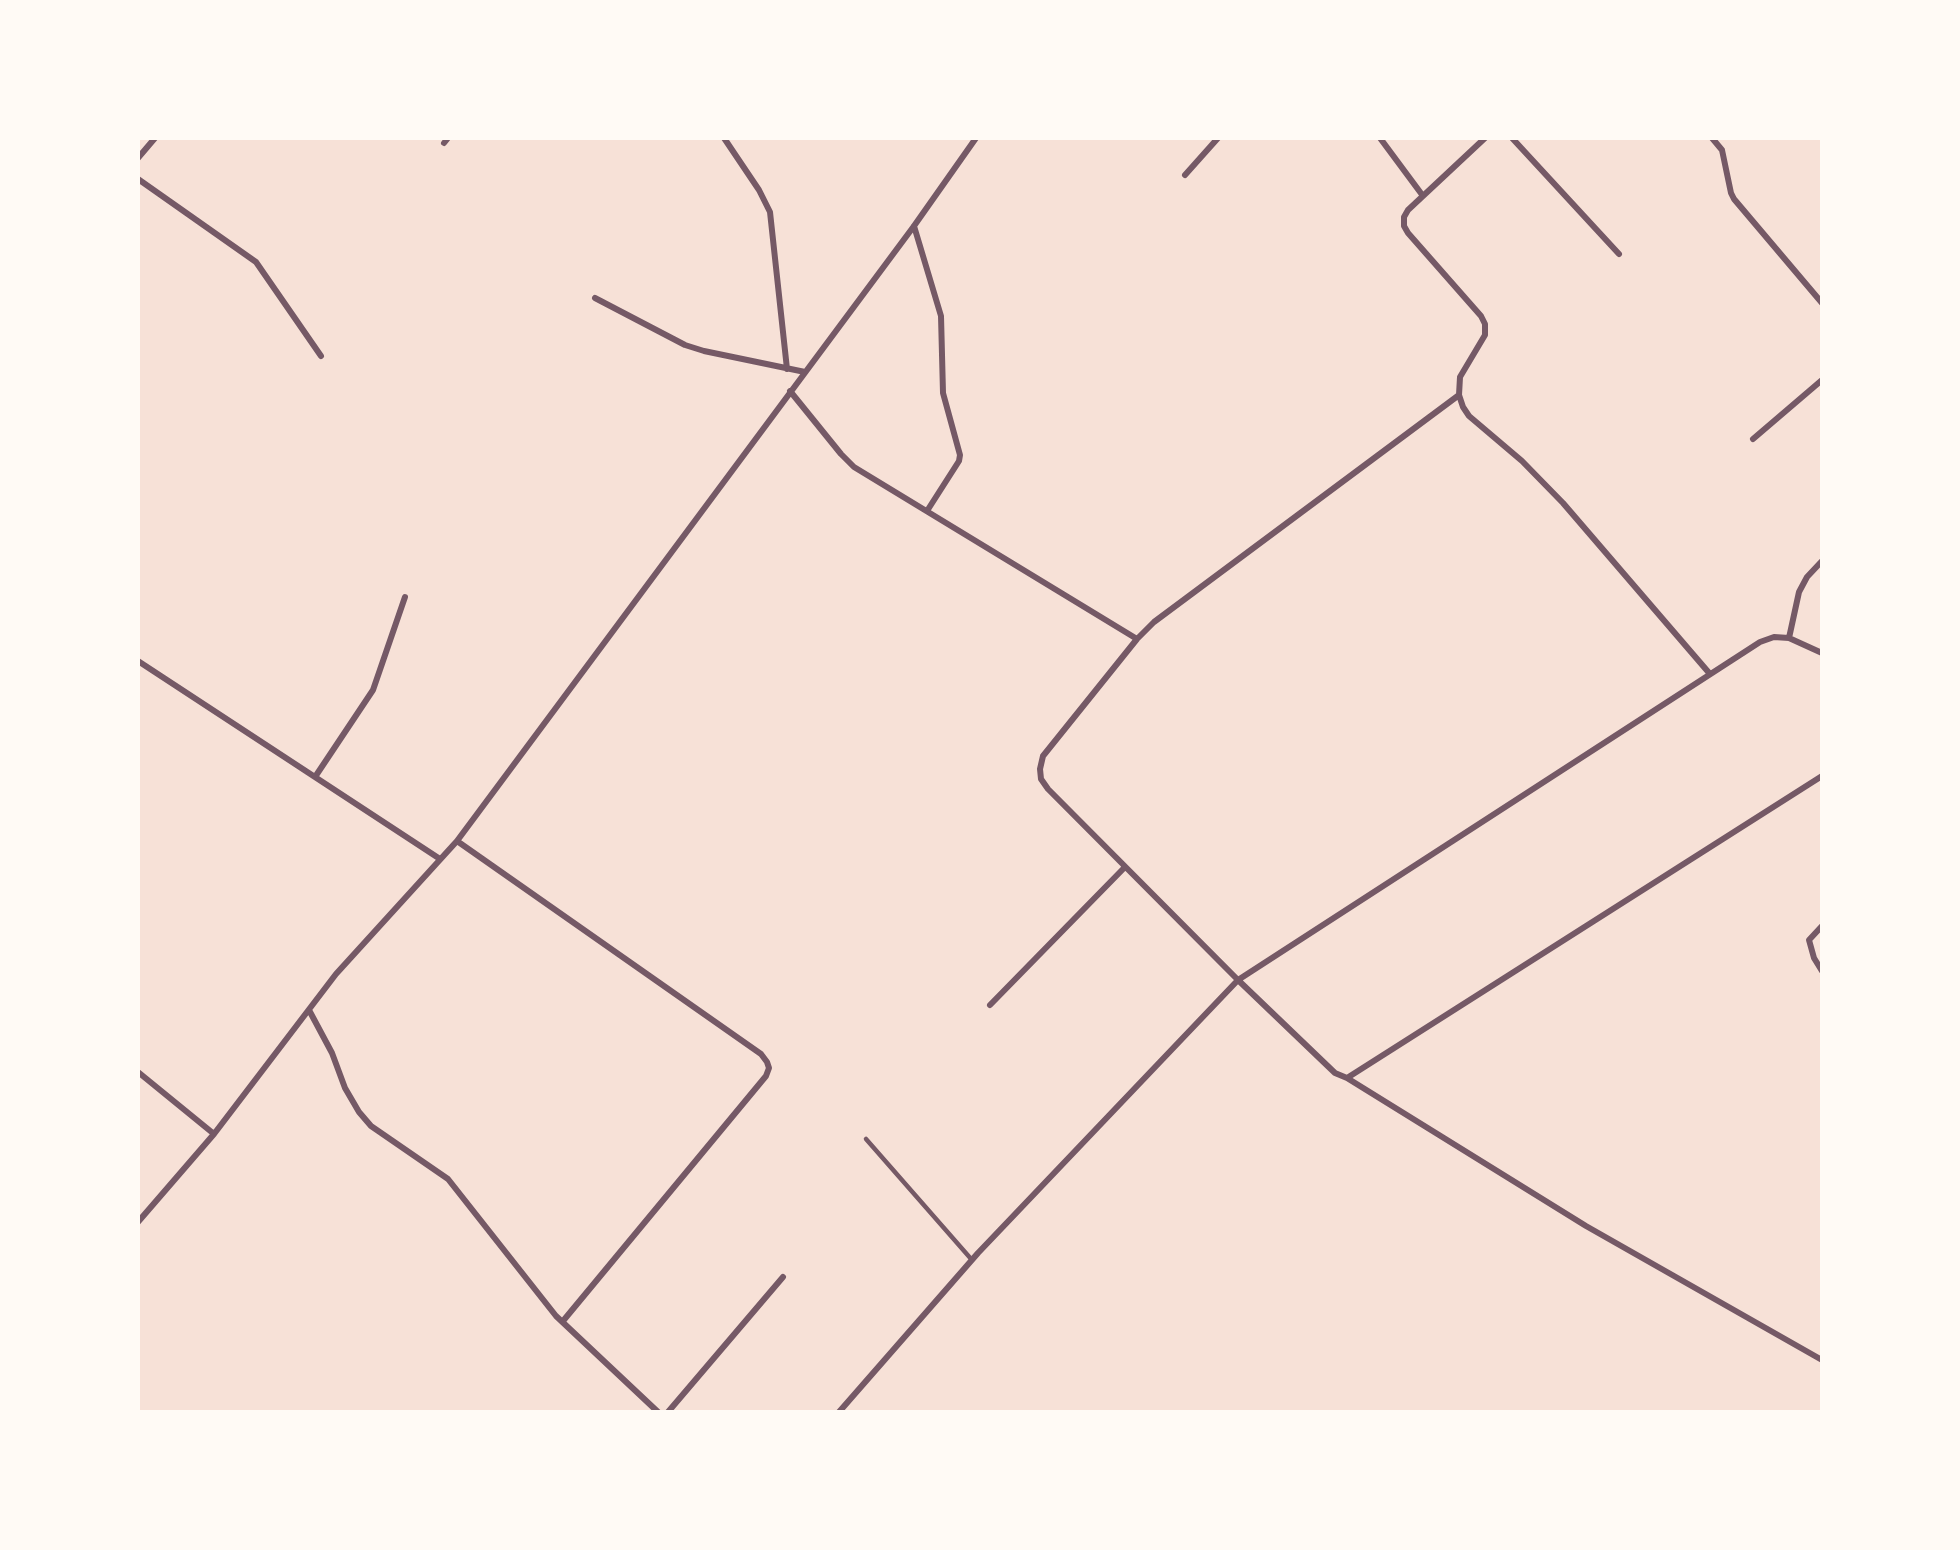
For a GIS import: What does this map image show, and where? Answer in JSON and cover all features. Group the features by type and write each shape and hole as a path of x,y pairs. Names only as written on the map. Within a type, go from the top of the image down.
{"street":[{"path":"138,158 155,138"},
{"path":"724,138 759,190 770,212 787,369"},
{"path":"138,1222 214,1134 336,974 457,841 914,226 976,138"},
{"path":"1185,175 1218,138"},
{"path":"1380,138 1423,196"},
{"path":"1485,138 1408,210 1404,217 1404,226 1408,233 1481,316 1485,324 1485,335 1460,377 1463,407 1469,416 1528,468 1563,503 1710,674"},
{"path":"1512,138 1619,254"},
{"path":"1712,138 1722,150 1734,199 1822,303"},
{"path":"138,179 256,262 321,356"},
{"path":"914,226 941,316 943,393 960,455 959,461 927,511"},
{"path":"596,298 685,345 805,372"},
{"path":"1752,439 1822,380"},
{"path":"790,391 848,461 1137,639"},
{"path":"1460,395 1154,622 1137,639 1043,756 1040,769 1041,779 1048,789 1125,867 1335,1073 1347,1078 1586,1226 1822,1360"},
{"path":"1789,638 1799,592 1807,577 1822,561"},
{"path":"315,777 373,690 405,597"},
{"path":"839,1412 972,1260 1238,980 1760,642 1774,637 1789,638 1822,653"},
{"path":"138,661 440,859"},
{"path":"1347,1078 1822,776"},
{"path":"457,841 761,1054 769,1068 766,1076 563,1321"},
{"path":"990,1005 1125,867"},
{"path":"1822,926 1809,940 1814,958 1822,971"},
{"path":"309,1010 333,1053 345,1088 370,1126 448,1179 556,1316 658,1412"},
{"path":"138,1072 214,1134"},
{"path":"668,1412 783,1277"}],"lane":[{"path":"866,1139 972,1260"}]}
